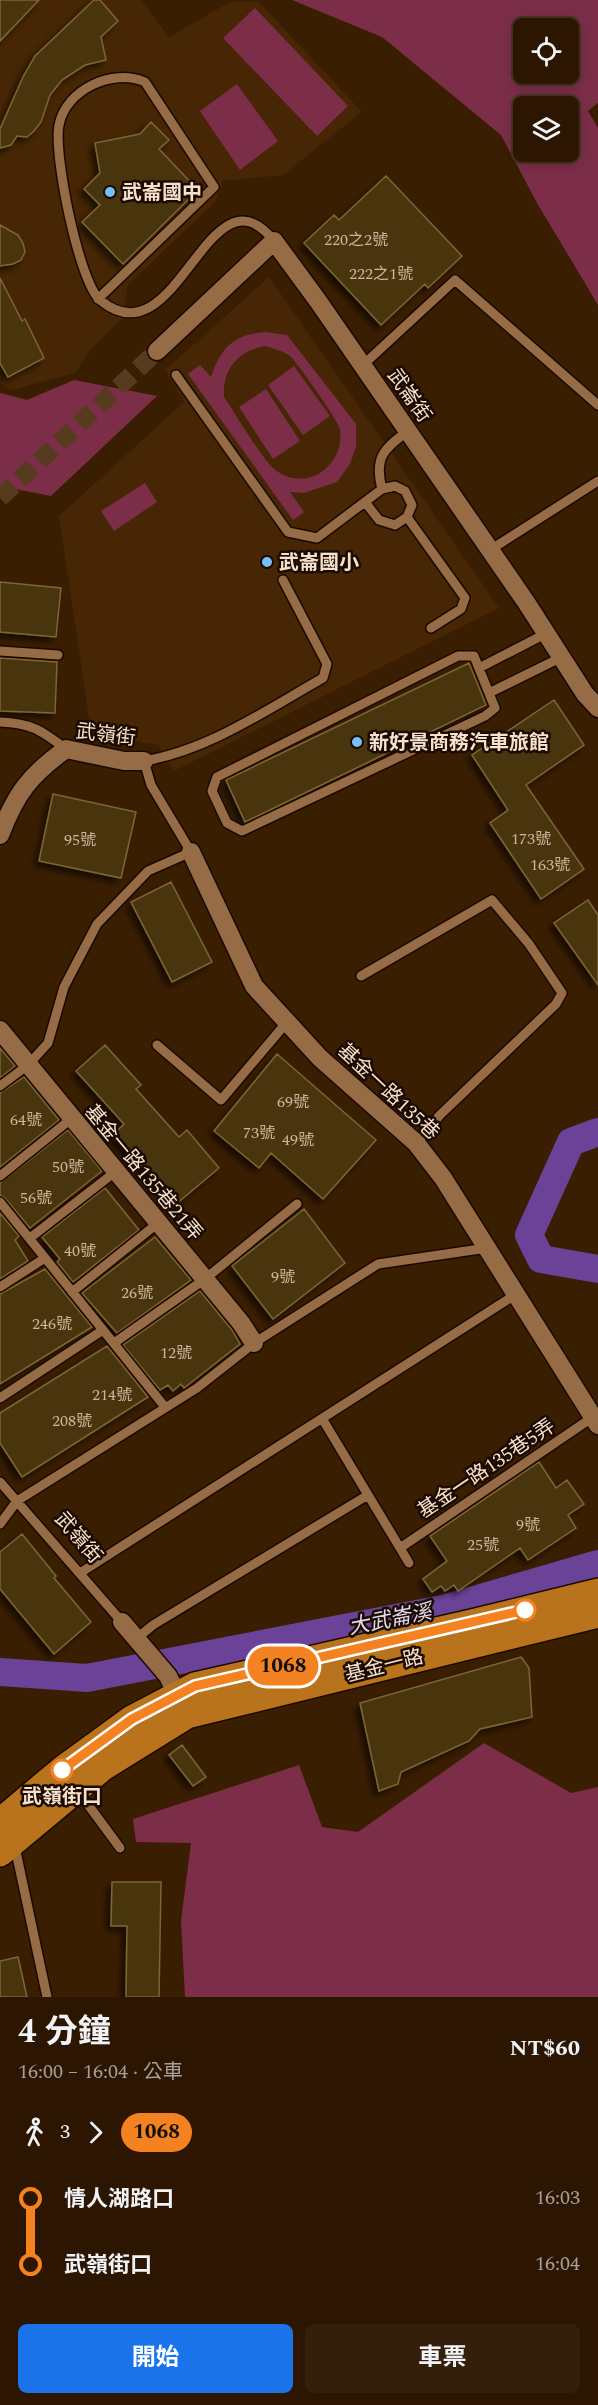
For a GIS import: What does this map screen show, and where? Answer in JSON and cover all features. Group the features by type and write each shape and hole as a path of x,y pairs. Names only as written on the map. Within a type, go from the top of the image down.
{"main road":[{"name":"基金一路","path":"5,1839 62,1770 123,1725 195,1686 598,1592"},
{"name":"基金一路","path":"5,1839 77,1789 177,1695 598,1614"}],"street":[{"path":"157,351 274,241"},
{"name":"武崙街","path":"274,241 363,365 598,708"},
{"name":"武嶺街","path":"0,835 11,805 27,780 66,749 124,761 144,761"},
{"name":"基金一路135巷","path":"191,852 254,986 320,1058 416,1143 443,1178 596,1421"},
{"name":"基金一路135巷21弄","path":"0,1030 254,1342"},
{"path":"122,1622 177,1695"}],"lane":[{"path":"99,299 214,187 145,82 130,76 94,82 71,102 59,123 57,146 78,257 99,299 119,311 139,312 163,299 187,274 208,241 228,223 249,222 264,229 274,241"},
{"path":"363,365 455,280 598,405"},
{"path":"176,375 288,532 317,538 382,489 394,486 405,490 412,506 407,517 395,525 379,520 365,502"},
{"path":"382,489 377,472 380,458 390,444 408,431"},
{"path":"490,550 598,481"},
{"path":"407,517 465,598 461,609 431,628"},
{"path":"0,1086 28,1065 48,1043 64,987 97,924 147,871 191,852 151,785 144,761 172,756 204,743 323,678 327,664 284,580"},
{"path":"479,668 547,633"},
{"path":"0,651 58,655"},
{"path":"458,656 474,656 479,668 491,692 495,708 484,716 242,831 227,823 212,791 217,777 458,656"},
{"path":"491,692 562,657"},
{"path":"0,722 22,723 38,728 66,749"},
{"path":"361,976 492,900 529,944 562,993 556,1004 440,1115 416,1143"},
{"path":"157,1046 221,1100 287,1022"},
{"path":"0,1176 71,1119"},
{"path":"30,1238 115,1172"},
{"path":"0,1202 165,1407"},
{"path":"114,1343 205,1279 297,1204"},
{"path":"72,1292 158,1223"},
{"path":"0,1524 17,1501 196,1388 254,1342 378,1264 487,1248"},
{"path":"0,1287 45,1258"},
{"path":"80,1573 323,1420 515,1295"},
{"path":"0,1398 103,1330"},
{"path":"323,1420 409,1563"},
{"name":"基金一路135巷5弄","path":"400,1548 596,1421"},
{"name":"武嶺街","path":"0,1482 122,1622"},
{"path":"136,1640 153,1625 368,1495"},
{"path":"77,1789 120,1848"},
{"path":"5,1839 47,1997"}],"shaded area":[{"name":"武崙國中","path":"0,0 141,0 169,37 230,2 259,2 362,112 283,175 223,181 215,202 128,285 122,319 93,347 75,373 12,390 0,384"},
{"path":"292,0 598,0 598,103 588,111 598,128 598,305 515,162 579,162 579,96 513,96 513,158 501,135 382,37"},
{"path":"255,8 348,106 317,136 223,38"},
{"path":"237,84 278,141 240,170 200,111"},
{"name":"武崙國小","path":"269,277 499,608 174,771 158,745 91,732 59,516 184,402 165,370"},
{"path":"265,332 287,335 356,424 356,447 350,464 337,482 304,493 290,492 304,512 293,520 188,374 200,365 211,377 219,358 229,345 244,336","holes":["266,346 291,357 318,393 340,429 340,443 336,455 320,473 310,477 298,479 286,476 274,469 224,397 226,378 234,362 248,352"]},
{"path":"294,366 330,416 303,435 268,385"},
{"path":"74,380 157,396 51,496 0,486 0,393 27,400"},
{"path":"266,389 300,441 273,459 239,407"},
{"path":"145,483 157,502 114,531 101,511"},
{"path":"484,1743 571,1793 598,1787 598,1997 185,1997 181,1921 191,1843 136,1842 133,1819 299,1765 322,1827 358,1832"}],"building":[{"path":"0,0 39,0 0,41"},
{"path":"94,0 100,0 118,21 101,37 106,60 85,65 62,80 50,95 41,122 34,131 27,137 17,136 11,145 0,148 0,129 35,56"},
{"path":"151,122 169,140 159,149 198,190 123,264 82,222 100,205 84,189 100,173 95,143 140,134"},
{"path":"386,176 462,256 428,288 425,284 381,325 304,243 334,215 339,220"},
{"path":"0,225 18,235 23,243 25,252 21,260 13,264 0,266"},
{"path":"0,278 22,321 25,319 44,358 8,377 0,363"},
{"path":"0,582 61,588 56,637 0,632"},
{"path":"0,658 57,662 55,713 0,711"},
{"name":"新好景商務汽車旅館","path":"469,663 486,705 245,822 226,780"},
{"path":"554,700 584,745 526,785 584,869 541,899 490,823 508,810 472,755"},
{"path":"53,794 136,812 121,878 39,861"},
{"path":"171,882 212,962 172,982 131,902"},
{"path":"588,900 598,915 598,985 554,923"},
{"path":"105,1045 141,1085 136,1089 179,1137 187,1130 219,1168 175,1205 135,1158 133,1159 112,1136 124,1124 76,1071"},
{"path":"0,1048 15,1066 0,1078"},
{"path":"277,1054 376,1140 323,1199 271,1153 259,1168 214,1131"},
{"path":"24,1077 59,1120 0,1167 0,1093"},
{"path":"68,1130 102,1171 30,1228 0,1195 0,1183"},
{"path":"105,1188 139,1230 73,1282 57,1262 60,1259 42,1237"},
{"path":"304,1209 345,1263 273,1319 232,1266"},
{"path":"0,1213 19,1236 15,1240 28,1261 0,1279"},
{"path":"155,1237 191,1280 117,1333 82,1293"},
{"path":"45,1269 92,1327 0,1384 0,1294"},
{"path":"200,1291 232,1330 240,1344 184,1388 181,1384 173,1391 168,1385 160,1390 123,1345"},
{"path":"107,1346 148,1397 22,1477 0,1443 0,1413"},
{"path":"539,1462 556,1488 567,1480 584,1504 568,1515 576,1528 528,1560 520,1548 458,1591 454,1585 445,1591 441,1586 432,1592 423,1579 447,1561 430,1536"},
{"path":"22,1534 56,1576 54,1578 91,1622 54,1654 0,1589 0,1552"},
{"path":"521,1657 529,1668 532,1717 480,1729 469,1741 401,1772 398,1784 379,1791 360,1703"},
{"path":"182,1745 206,1777 193,1786 169,1755"},
{"path":"112,1882 161,1882 159,1997 126,1997 127,1926 111,1926"},
{"path":"18,1957 27,1997 0,1997 0,1961"}],"waterway":[{"name":"大武崙溪","path":"598,1132 571,1142 529,1235 541,1259 598,1269"},
{"name":"大武崙溪","path":"0,1672 87,1678 443,1609 598,1564"}],"tunnel":[{"path":"0,498 157,351"}],"bus line":[{"name":"1068","path":"62,1770 132,1719 195,1686 525,1610"}],"place":[{"name":"武崙國中","path":"110,192"},
{"name":"武崙國小","path":"267,562"},
{"name":"新好景商務汽車旅館","path":"357,742"},
{"name":"武嶺街口","path":"62,1770"}]}
